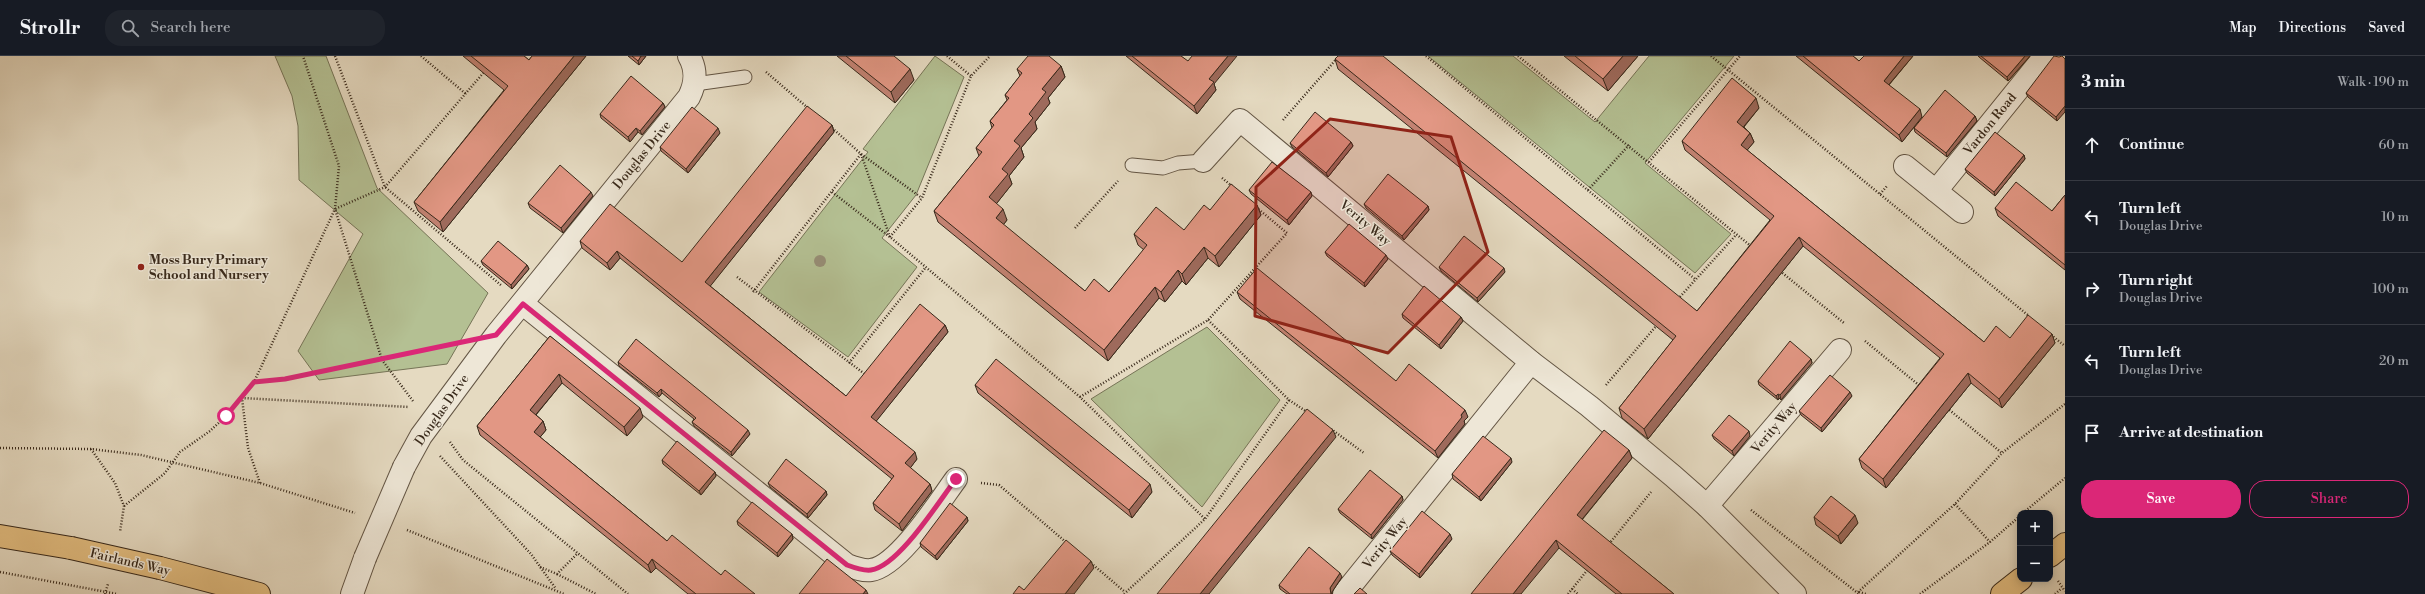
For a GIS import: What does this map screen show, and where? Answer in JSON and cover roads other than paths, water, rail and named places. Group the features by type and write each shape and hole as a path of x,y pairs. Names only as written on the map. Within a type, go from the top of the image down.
{"main road":[{"name":"Fairlands Way","path":"0,536 71,548 160,568 259,594"},
{"path":"2053,564 2065,544"},
{"path":"2003,593 2017,582"}],"street":[{"path":"689,56 694,66 695,84"},
{"name":"Vardon Road","path":"1936,191 2044,56"},
{"name":"Douglas Drive","path":"352,594 365,558 404,467 427,427 496,335 523,304 690,97 695,84"},
{"name":"Verity Way","path":"1203,161 1240,120 1531,362 1590,406 1707,506 1795,594"},
{"path":"1905,166 1962,212"},
{"path":"523,304 847,565 858,569 872,570 887,564 902,550 956,479"},
{"name":"Verity Way","path":"1707,506 1840,350"},
{"name":"Verity Way","path":"1344,594 1531,362"}],"lane":[{"path":"695,84 745,77"},
{"path":"1132,165 1163,168 1178,163 1203,161"}],"place":[{"name":"Moss Bury Primary School and Nursery","path":"141,267"}]}
